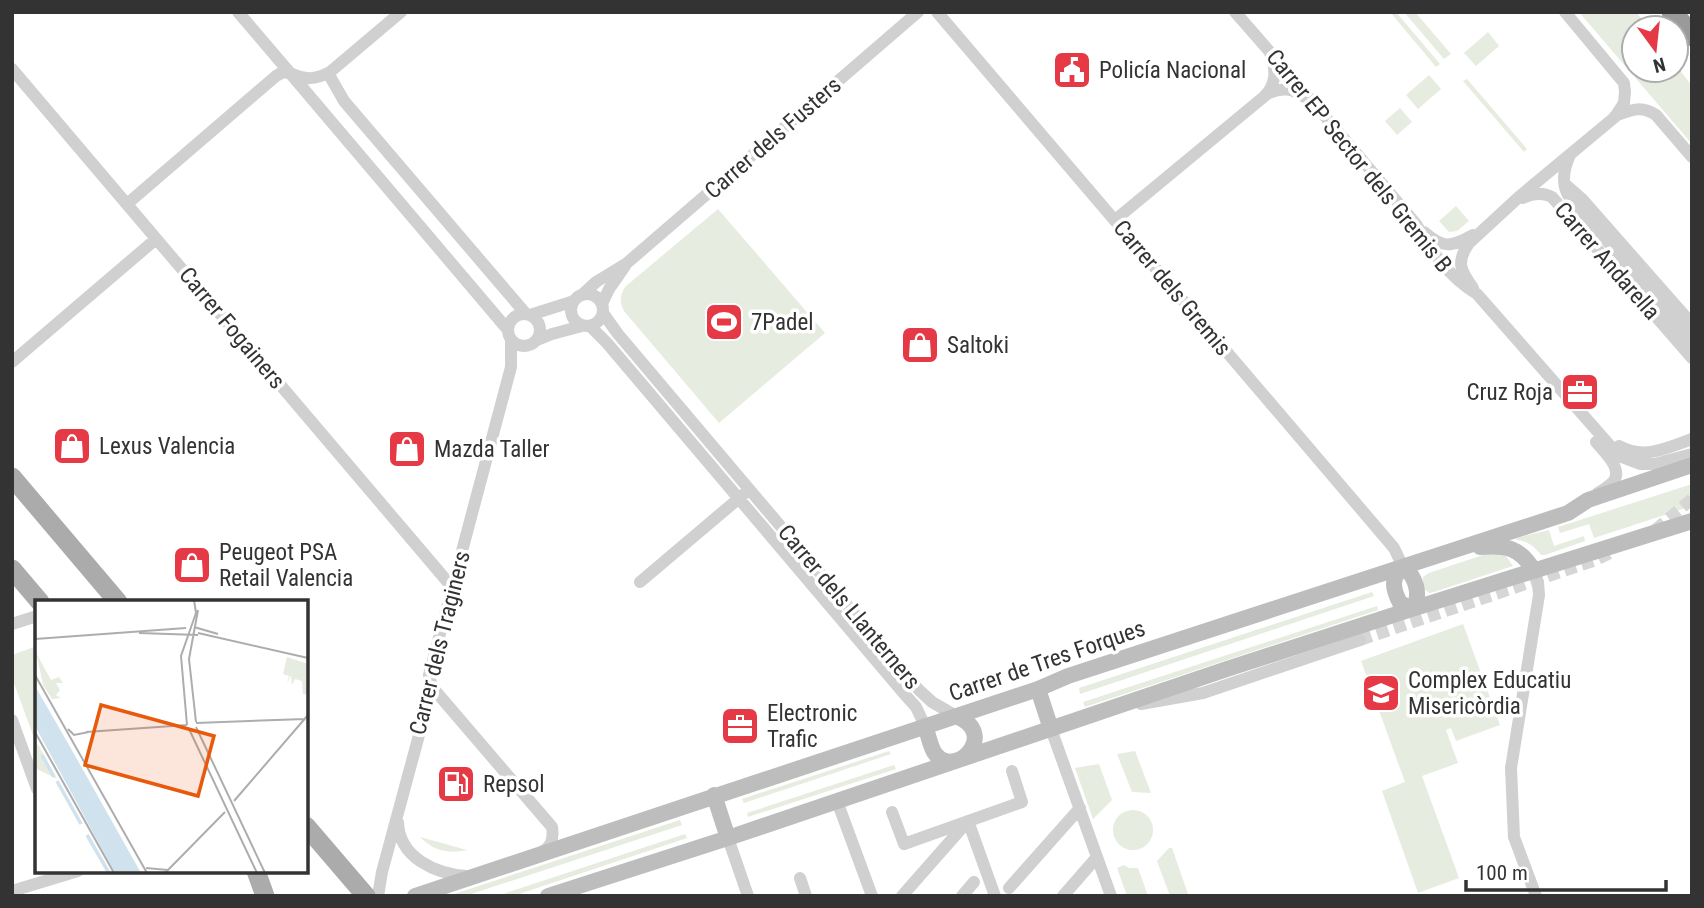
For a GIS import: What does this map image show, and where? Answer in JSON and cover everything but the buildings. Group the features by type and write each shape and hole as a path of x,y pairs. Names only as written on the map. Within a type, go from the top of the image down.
{"highway":[{"path":"1672,12 1692,36"}],"main road":[{"name":"Carrer de Tres Forques","path":"415,896 1038,689 1076,674 1568,513 1588,500 1692,465"},
{"path":"12,477 116,600"},
{"path":"548,896 1412,609 1692,521"},
{"path":"1461,548 1509,547 1522,554 1534,571"},
{"path":"1403,567 1408,570 1417,594 1417,602 1412,609"},
{"path":"12,569 38,600"},
{"path":"1038,689 1051,729"},
{"path":"925,726 934,751 940,758 948,761 960,760 974,747 975,738 970,724 956,716"},
{"path":"714,795 728,838"},
{"path":"308,829 366,896"},
{"path":"257,873 265,896"}],"street":[{"path":"238,12 519,346 552,334 586,326 598,321 602,308 593,296 578,298 570,311 574,320 586,326"},
{"path":"127,204 276,76 283,72 310,79 328,73 401,12"},
{"name":"Carrer dels Fusters","path":"528,314 578,298 596,282 627,263 918,12"},
{"name":"Carrer dels Gremis","path":"937,12 1394,548 1403,567"},
{"name":"Carrer EP Sector dels Gremis B","path":"1236,12 1416,224 1428,245 1455,278 1477,294 1569,401"},
{"path":"1477,294 1464,277 1461,268 1462,252 1480,231 1615,117 1624,103 1624,83 1565,12"},
{"path":"1115,220 1266,94 1271,88 1275,73 1270,51"},
{"name":"Carrer Fogainers","path":"12,69 453,587"},
{"path":"328,73 344,101 528,314 538,321 541,331 533,343"},
{"path":"1266,94 1291,89 1315,106"},
{"path":"1615,117 1634,110 1650,111 1692,157"},
{"name":"Carrer Andarella","path":"1570,155 1563,179 1568,195 1692,341"},
{"name":"Carrer Andarella","path":"1563,179 1567,188 1583,199 1692,324"},
{"name":"Carrer Andarella","path":"1510,205 1537,193 1552,197 1692,358"},
{"path":"1416,224 1437,243 1444,244 1462,242 1480,231"},
{"path":"12,362 156,239"},
{"name":"Carrer dels Fusters","path":"602,308 609,289 627,263"},
{"name":"Carrer dels Llanterners","path":"602,308 618,334 912,702 925,726"},
{"path":"509,335 508,326 513,318 528,314"},
{"name":"Carrer dels Llanterners","path":"586,326 607,343 919,690 932,702 956,716"},
{"name":"Carrer dels Traginers","path":"378,896 399,806 432,687 429,675 512,368 509,335"},
{"name":"Carrer dels Traginers","path":"506,391 533,343"},
{"path":"1569,401 1614,443 1626,450 1651,453 1692,439"},
{"path":"1569,401 1619,456 1640,464 1655,464 1692,454"},
{"path":"1569,401 1582,426 1616,469 1613,482 1588,500"},
{"path":"640,582 744,494"},
{"path":"1534,571 1539,595 1511,768 1514,837 1536,896"},
{"path":"12,624 35,617"},
{"path":"1106,710 1203,692 1360,640"},
{"path":"432,687 552,827 554,836 551,844 538,855"},
{"path":"12,720 35,783"},
{"path":"1051,729 1111,896"},
{"path":"892,812 904,844 1023,802 1012,771"},
{"path":"837,801 873,896"},
{"path":"399,806 400,836 413,857 452,875 485,873"},
{"path":"1009,888 1080,808"},
{"path":"902,896 968,821"},
{"path":"968,821 995,896"},
{"path":"728,838 748,896"},
{"path":"1063,896 1097,857"},
{"path":"12,891 67,873"},
{"path":"800,878 806,896"},
{"path":"962,896 974,882"}],"shaded area":[{"path":"1390,12 1396,12 1440,64 1436,67"},
{"path":"1404,12 1415,12 1451,54 1444,59"},
{"path":"1579,12 1636,12 1638,14 1620,14 1620,60"},
{"path":"1488,32 1499,46 1476,66 1464,53"},
{"path":"1429,75 1441,89 1418,109 1406,95"},
{"path":"1467,79 1527,149 1524,152 1463,81"},
{"path":"1690,83 1692,144 1641,84"},
{"path":"1400,108 1412,122 1397,135 1385,121"},
{"path":"1456,206 1469,221 1457,231 1449,232 1439,221"},
{"name":"7Padel","path":"718,209 825,333 719,423 624,311 621,301 626,286"},
{"path":"1692,484 1692,506 1594,538 1589,524 1560,533 1558,527"},
{"path":"1549,530 1554,546 1584,536 1585,541 1541,555 1531,545 1516,538"},
{"path":"1497,552 1506,556 1513,566 1434,592 1429,593 1422,587 1423,577 1429,573"},
{"path":"1372,592 1374,596 1080,694 1079,688"},
{"path":"1377,606 1378,610 1085,707 1083,702"},
{"path":"1463,624 1500,725 1456,741 1451,728 1446,730 1458,763 1422,776 1459,878 1418,893 1382,791 1405,782 1361,661"},
{"path":"35,647 35,741 12,678 12,655"},
{"path":"889,751 891,754 744,803 742,799"},
{"path":"1135,751 1151,793 1132,792 1117,754"},
{"path":"1099,764 1112,800 1093,819 1075,768"},
{"path":"894,765 896,769 748,817 747,813"},
{"path":"1133,810 1141,811 1147,816 1152,822 1152,838 1147,844 1141,849 1133,850 1125,849 1119,844 1114,838 1113,830 1114,822 1119,816 1125,811"},
{"path":"680,820 682,825 465,896 448,896"},
{"path":"685,834 687,838 513,896 497,896"},
{"path":"420,837 467,850 442,850 431,846"},
{"path":"1172,848 1188,894 1183,896 1170,896 1157,861"},
{"path":"1124,865 1138,868 1148,896 1127,896 1117,868"}],"tunnel":[{"path":"1655,530 1692,499"},
{"path":"1360,640 1596,560 1614,551"}],"place":[{"name":"Policía Nacional","path":"1072,70"},
{"name":"7Padel","path":"724,322"},
{"name":"Saltoki","path":"920,345"},
{"name":"Cruz Roja","path":"1580,392"},
{"name":"Lexus Valencia","path":"72,446"},
{"name":"Mazda Taller","path":"407,449"},
{"name":"Peugeot PSA Retail Valencia","path":"192,565"},
{"name":"Complex Educatiu Misericòrdia","path":"1381,693"},
{"name":"Electronic Trafic","path":"740,726"},
{"name":"Repsol","path":"456,784"}]}
